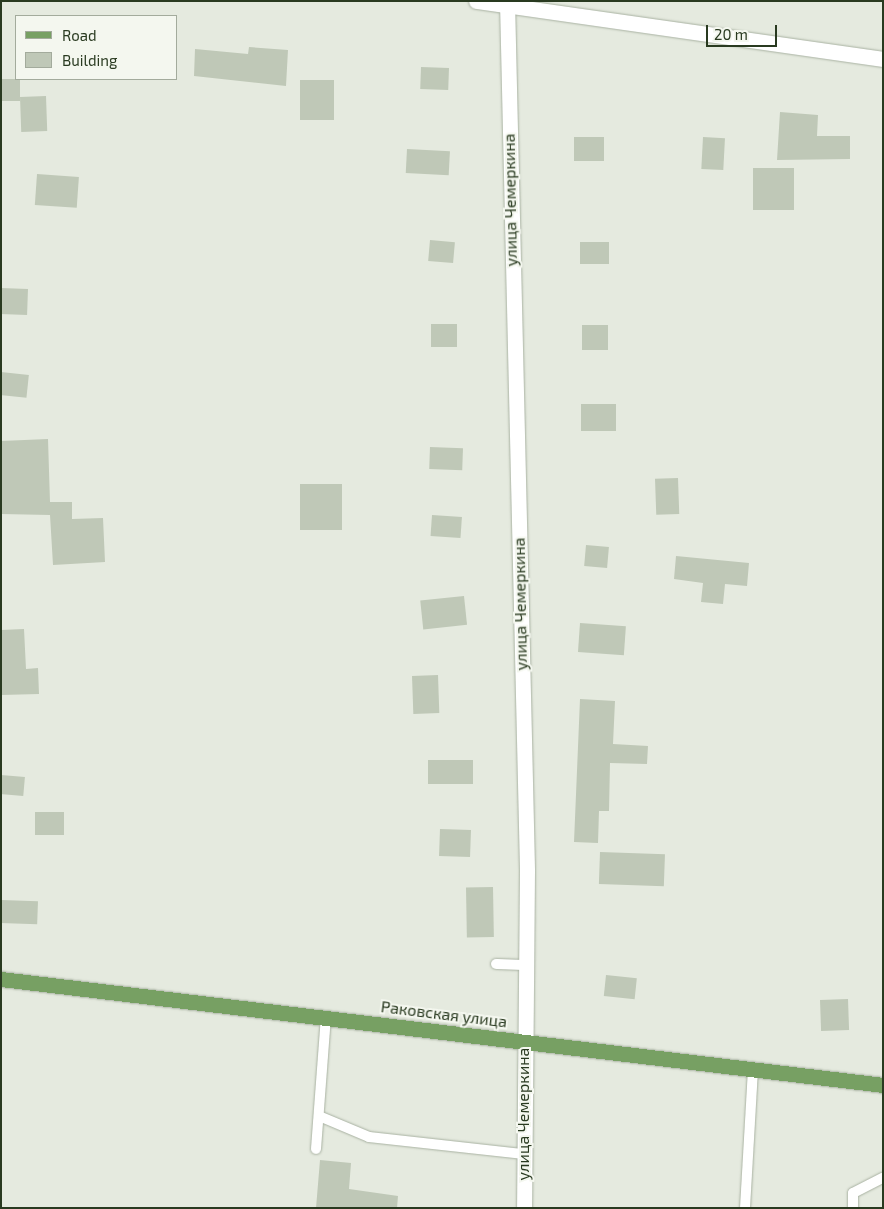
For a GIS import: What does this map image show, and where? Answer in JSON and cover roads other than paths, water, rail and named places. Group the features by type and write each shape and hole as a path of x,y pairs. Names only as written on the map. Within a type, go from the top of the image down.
{"main road":[{"name":"Раковская улица","path":"1,979 523,1040 883,1085"}],"street":[{"path":"476,1 507,3 883,59"},
{"name":"улица Чемеркина","path":"507,3 527,871 523,1040 524,1208"}],"lane":[{"path":"496,964 525,964"},
{"path":"316,1149 326,1017"},
{"path":"745,1208 753,1069"},
{"path":"319,1116 370,1137 524,1154"},
{"path":"853,1208 853,1193 883,1178"}]}
